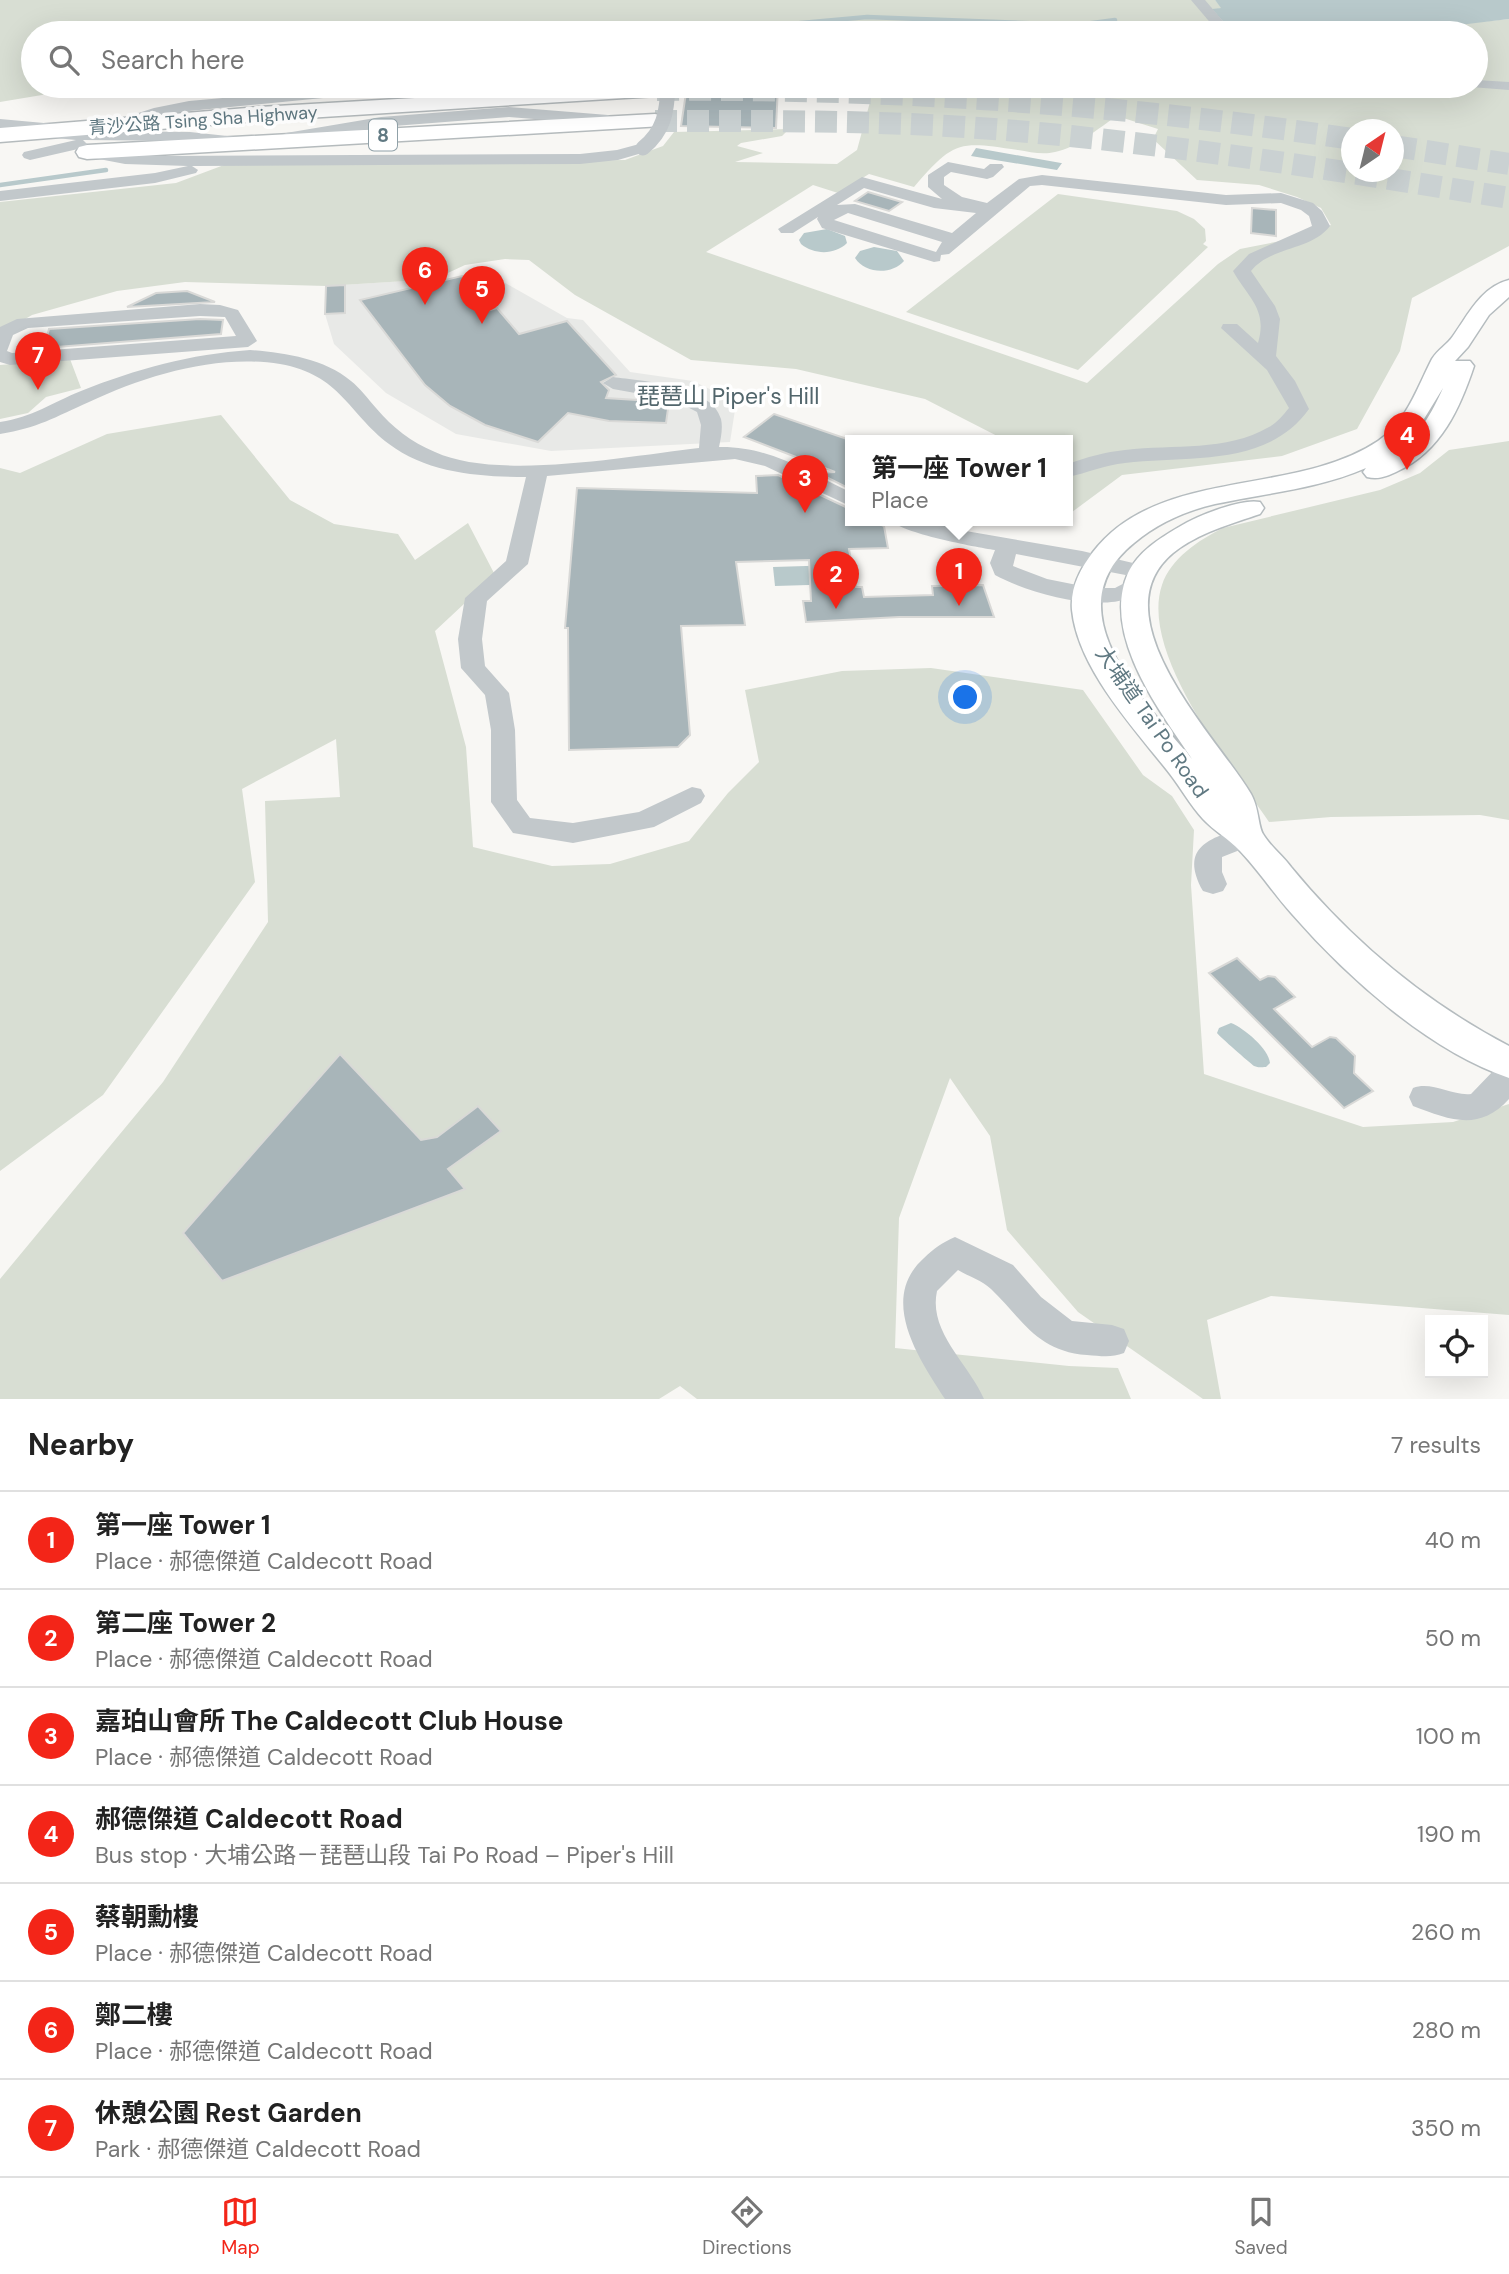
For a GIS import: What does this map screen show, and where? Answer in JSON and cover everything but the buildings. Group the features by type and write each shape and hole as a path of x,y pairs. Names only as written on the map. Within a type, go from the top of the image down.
{"highway":[{"name":"青沙公路 Tsing Sha Highway","path":"0,135 505,98"},
{"name":"青沙公路 Tsing Sha Highway","path":"20,156 655,121"}],"main road":[{"path":"1086,592 1100,562 1125,536 1169,511 1331,471 1376,454 1406,430 1419,415 1447,353 1461,343 1472,320 1481,309 1509,287"},
{"path":"1139,578 1168,542 1200,524 1351,481 1379,471 1413,452 1434,430 1448,404 1465,357 1461,343"},
{"name":"大埔道 Tai Po Road","path":"1139,578 1134,612 1141,643 1175,709 1243,809 1246,837"},
{"name":"大埔道 Tai Po Road","path":"1086,592 1086,615 1091,632 1114,676 1215,813 1246,837 1305,907 1392,988 1429,1017 1509,1063"}],"street":[{"path":"1198,0 1216,21"},
{"path":"1488,85 1509,86"},
{"path":"109,127 159,111 275,98"},
{"path":"509,112 552,98"},
{"path":"84,152 125,159 204,162 580,159 618,155 643,148 654,140 666,123 664,98"},
{"path":"343,109 381,122"},
{"path":"38,132 73,137 148,136 255,143 381,122 509,112 551,117 655,121"},
{"path":"20,156 65,146 235,123 259,114"},
{"path":"0,124 68,130"},
{"path":"0,196 175,175 204,162"},
{"path":"990,209 950,198 936,187 936,175 948,167 987,174 996,167"},
{"path":"1105,176 1180,190 1278,197 1299,203 1316,214 1321,226 1308,236 1257,255 1242,271 1271,319 1270,335 1265,349 1272,366"},
{"path":"955,240 849,208 840,209 825,219 828,224 931,259 955,240 990,209 1021,185 1032,180 1226,200 1251,196"},
{"path":"788,229 862,182 934,203 990,209"},
{"path":"872,237 894,222"},
{"path":"0,348 5,332 24,323 228,310 234,314 253,348"},
{"path":"1073,469 1108,457 1250,444 1275,434 1292,419 1299,409 1285,381 1230,328"},
{"path":"0,428 39,420 73,401 106,388 204,358 253,348"},
{"path":"0,355 9,359 253,348 332,376 351,392 391,435 416,452 461,466 534,471 708,454 742,454 774,461 845,497"},
{"path":"78,354 106,388"},
{"path":"613,383 678,395 698,403 710,415 712,422 708,454"},
{"path":"534,471 537,478 517,564 476,598 470,639 473,668 497,693 503,730 504,802 522,827 573,833 645,820 692,796"},
{"path":"922,526 978,542 1100,562 1139,578 1120,594 1086,592 1012,577 1003,570 1001,563 1007,547"},
{"path":"978,542 986,526"},
{"path":"1213,884 1207,871 1207,857 1211,850 1246,837"},
{"path":"1424,1097 1466,1109 1487,1104 1509,1075"},
{"path":"966,1399 924,1327 917,1306 921,1285 955,1252 1001,1276 1029,1308 1065,1337 1112,1341"}],"shaded area":[{"path":"0,0 1215,0 1222,8 1213,10 1223,21 21,21 21,98 24,98 0,102"},
{"path":"1215,0 1509,0 1509,19 1488,22 1222,21 1212,9 1221,8"},
{"path":"1509,19 1509,246 1412,298 1400,351 1357,429 1282,456 1122,475 1073,511 1073,435 995,435 925,399 796,369 691,360 575,295 529,260 505,259 465,265 422,285 419,268 406,281 326,286 185,282 117,291 32,315 0,334 0,202 176,183 224,165 625,160 663,146 674,132 789,129 782,136 741,143 737,146 763,153 735,162 837,164 857,150 870,98 1488,98 1488,21","holes":["1117,116 1158,129 1153,139 1197,180 1259,185 1297,197 1321,208 1331,225 1291,239 1240,249 1218,264 1087,383 706,252 813,185 838,193 869,174 914,187 949,152 970,145 1036,153 1055,152 1079,142"]},
{"path":"976,148 1062,163 1057,170 971,156"},
{"path":"1058,194 1177,211 1194,219 1205,229 1206,241 1203,244 1208,247 1078,370 906,312"},
{"path":"827,229 845,236 847,243 837,250 818,252 806,248 799,240 804,233"},
{"path":"874,247 897,251 904,261 893,269 879,271 865,267 855,258 860,251"},
{"path":"491,275 567,318 583,320 630,372 693,381 726,397 735,410 730,442 551,451 456,434 386,393 334,344 325,314 326,286 415,278 422,285 461,276"},
{"path":"70,359 81,388 46,397 28,413 0,419 0,365"},
{"path":"221,415 290,500 334,524 398,534 415,560 468,523 495,575 435,631 466,747 473,847 552,866 610,864 689,841 728,793 759,762 745,690 842,671 931,668 1083,690 1143,775 1172,796 1194,830 1191,885 1204,1074 1363,1127 1453,1122 1509,1104 1509,1315 1271,1296 1207,1320 1221,1399 1203,1399 1078,1312 1007,1230 990,1136 950,1078 899,1218 895,1348 1069,1366 1118,1368 1131,1399 697,1399 680,1386 659,1399 0,1399 0,1279 163,1082 268,922 265,801 340,797 336,739 242,789 255,882 103,1095 0,1171 0,468 20,473 107,434"},
{"path":"1509,441 1509,820 1480,815 1331,817 1269,822 1213,741 1176,675 1164,643 1158,612 1166,575 1187,551 1223,528 1380,490 1420,473 1449,450"},
{"path":"839,565 842,584 775,586 773,567"},
{"path":"1231,1023 1249,1034 1261,1046 1269,1057 1270,1063 1266,1067 1254,1066 1217,1033 1219,1028"}],"waterway":[{"path":"823,21 867,17 972,21"},
{"path":"1107,21 1115,20"},
{"path":"0,185 106,170"}],"tunnel":[{"path":"962,98 1178,116 1341,137"},
{"path":"655,121 874,123 1005,130 1195,151 1509,198"},
{"path":"1404,148 1509,164"}],"place":[{"name":"鄭二樓","path":"425,305"},
{"name":"蔡朝勳樓","path":"482,324"},
{"name":"休憩公園 Rest Garden","path":"38,390"},
{"name":"郝德傑道 Caldecott Road","path":"1407,470"},
{"name":"嘉珀山會所 The Caldecott Club House","path":"805,513"},
{"name":"第一座 Tower 1","path":"959,606"},
{"name":"第二座 Tower 2","path":"836,609"}],"district":[{"name":"琵琶山 Piper's Hill","path":"728,396"}]}
